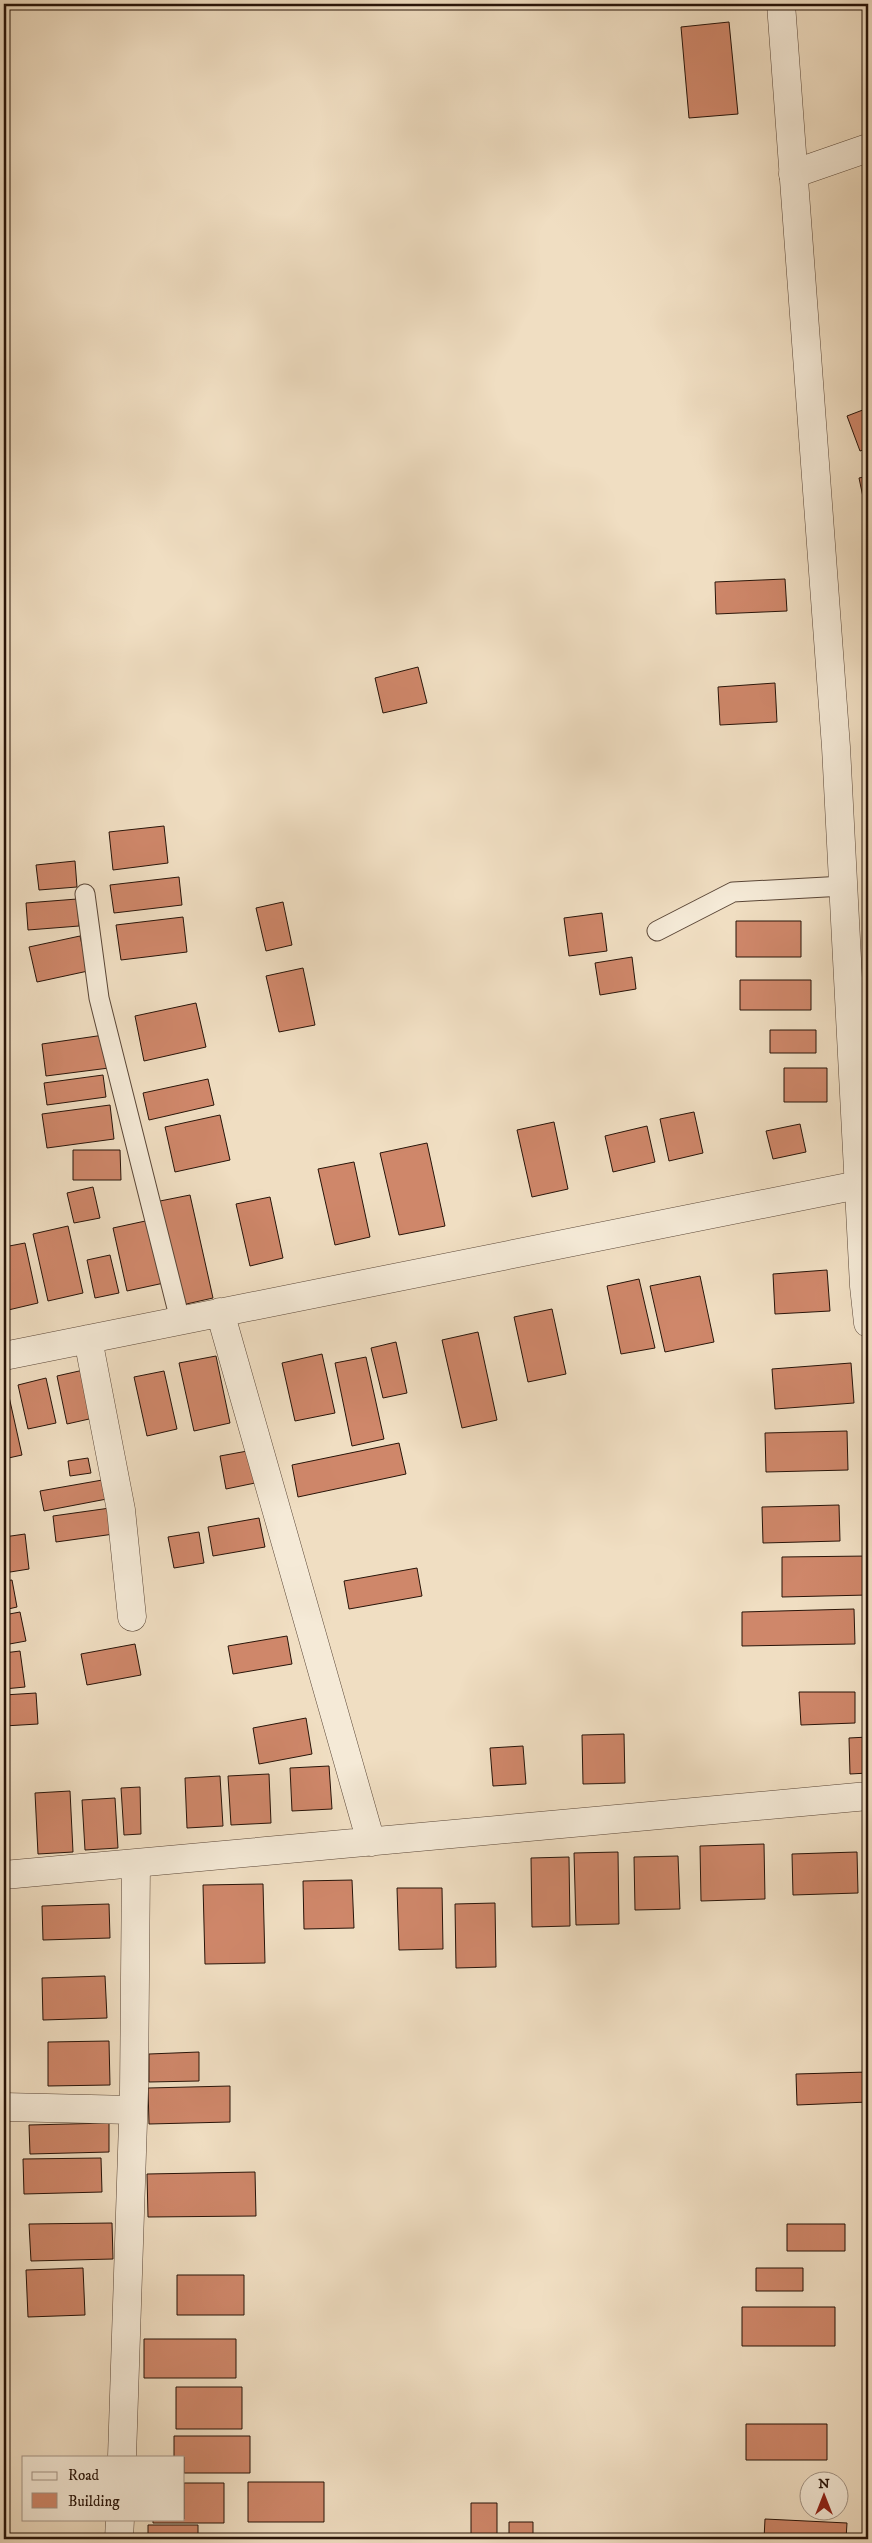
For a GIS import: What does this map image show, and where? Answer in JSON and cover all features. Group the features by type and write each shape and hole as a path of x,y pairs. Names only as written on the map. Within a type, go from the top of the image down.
{"street":[{"path":"780,4 836,747 864,1184 868,1323"},
{"path":"793,174 868,148"},
{"path":"4,1356 864,1184"},
{"path":"220,1312 371,1842"},
{"path":"88,1339 121,1510 132,1617"},
{"path":"4,1875 868,1796"},
{"path":"122,2456 134,2110 136,1864"},
{"path":"4,2107 134,2110"},
{"path":"119,2539 120,2520"}],"lane":[{"path":"657,931 733,892 844,886"},
{"path":"85,894 99,998 180,1320"}],"building":[{"path":"729,22 738,114 689,118 681,27"},
{"path":"868,408 868,448 860,451 847,416"},
{"path":"868,476 868,521 859,478"},
{"path":"785,579 787,611 716,614 715,582"},
{"path":"418,667 427,703 383,713 375,678"},
{"path":"775,683 777,722 720,725 718,687"},
{"path":"164,826 168,863 113,870 109,832"},
{"path":"75,861 77,887 39,890 36,865"},
{"path":"179,877 182,905 114,913 110,885"},
{"path":"77,899 79,926 28,930 26,903"},
{"path":"283,902 292,945 266,951 256,908"},
{"path":"602,913 607,951 569,956 564,918"},
{"path":"183,917 187,952 121,960 116,925"},
{"path":"736,921 801,921 801,957 736,957"},
{"path":"80,936 88,971 37,982 29,947"},
{"path":"632,957 636,989 600,995 595,963"},
{"path":"303,968 315,1025 279,1032 266,976"},
{"path":"740,980 811,980 811,1010 740,1010"},
{"path":"196,1003 206,1047 144,1061 135,1016"},
{"path":"770,1030 816,1030 816,1053 770,1053"},
{"path":"104,1035 109,1068 46,1076 42,1044"},
{"path":"784,1068 827,1068 827,1102 784,1102"},
{"path":"103,1075 106,1097 47,1105 44,1083"},
{"path":"208,1079 214,1105 149,1120 143,1093"},
{"path":"110,1105 114,1139 47,1148 42,1114"},
{"path":"694,1112 703,1153 669,1161 660,1119"},
{"path":"220,1115 230,1160 175,1172 165,1127"},
{"path":"554,1122 568,1189 532,1197 517,1130"},
{"path":"800,1124 806,1152 773,1159 766,1131"},
{"path":"647,1126 655,1162 613,1172 605,1136"},
{"path":"427,1143 445,1226 399,1235 380,1153"},
{"path":"73,1150 120,1150 121,1180 73,1180"},
{"path":"354,1162 370,1237 335,1245 318,1169"},
{"path":"93,1187 100,1218 74,1223 67,1193"},
{"path":"190,1195 213,1298 182,1305 160,1201"},
{"path":"270,1197 283,1258 250,1266 236,1204"},
{"path":"150,1220 164,1283 127,1291 113,1228"},
{"path":"68,1226 83,1293 48,1301 33,1234"},
{"path":"25,1243 38,1303 4,1311 4,1247"},
{"path":"110,1255 119,1293 95,1298 87,1260"},
{"path":"827,1270 830,1311 775,1314 773,1274"},
{"path":"700,1276 714,1342 665,1352 650,1286"},
{"path":"639,1279 655,1348 621,1354 607,1286"},
{"path":"552,1309 566,1374 528,1382 514,1317"},
{"path":"478,1332 497,1420 462,1428 442,1340"},
{"path":"396,1342 407,1393 383,1398 371,1348"},
{"path":"322,1354 335,1413 295,1421 282,1363"},
{"path":"216,1356 230,1423 194,1431 179,1363"},
{"path":"366,1357 384,1439 352,1446 335,1363"},
{"path":"851,1363 854,1403 775,1409 772,1369"},
{"path":"88,1369 98,1417 67,1424 57,1376"},
{"path":"164,1371 177,1429 147,1436 134,1377"},
{"path":"46,1378 56,1423 28,1429 18,1385"},
{"path":"8,1392 22,1455 4,1459 4,1393"},
{"path":"847,1431 848,1470 766,1472 765,1433"},
{"path":"399,1443 406,1474 298,1497 292,1465"},
{"path":"253,1450 260,1482 226,1489 220,1456"},
{"path":"88,1458 91,1473 70,1476 68,1461"},
{"path":"108,1479 112,1498 44,1511 40,1491"},
{"path":"839,1505 840,1541 763,1543 762,1507"},
{"path":"110,1508 114,1534 56,1542 53,1516"},
{"path":"259,1518 265,1547 213,1556 208,1527"},
{"path":"199,1532 204,1563 174,1568 168,1537"},
{"path":"25,1534 29,1569 4,1573 4,1537"},
{"path":"868,1556 868,1595 782,1597 782,1557"},
{"path":"417,1568 422,1596 349,1609 344,1581"},
{"path":"12,1580 17,1607 4,1610 4,1581"},
{"path":"854,1609 855,1644 742,1646 742,1612"},
{"path":"20,1612 26,1641 4,1645 4,1615"},
{"path":"287,1636 292,1664 233,1674 228,1646"},
{"path":"135,1644 141,1675 87,1685 81,1654"},
{"path":"20,1651 25,1687 4,1689 4,1653"},
{"path":"799,1692 855,1692 855,1723 801,1725"},
{"path":"36,1693 38,1724 4,1726 4,1695"},
{"path":"306,1718 312,1754 259,1764 253,1728"},
{"path":"624,1734 625,1783 583,1784 582,1735"},
{"path":"868,1737 868,1773 850,1774 849,1738"},
{"path":"523,1746 526,1784 493,1786 490,1748"},
{"path":"329,1766 332,1809 292,1811 290,1768"},
{"path":"269,1774 271,1823 231,1825 228,1776"},
{"path":"220,1776 223,1826 187,1828 185,1778"},
{"path":"140,1787 141,1834 124,1835 121,1788"},
{"path":"70,1791 73,1852 38,1854 35,1793"},
{"path":"115,1798 118,1848 85,1850 82,1800"},
{"path":"764,1844 765,1899 701,1901 700,1846"},
{"path":"618,1852 619,1924 576,1925 574,1853"},
{"path":"857,1852 858,1893 793,1895 792,1854"},
{"path":"678,1856 680,1909 635,1910 634,1857"},
{"path":"569,1857 570,1926 532,1927 531,1858"},
{"path":"352,1880 354,1928 304,1929 303,1881"},
{"path":"263,1884 265,1963 205,1964 203,1885"},
{"path":"397,1888 442,1888 443,1949 399,1950"},
{"path":"4,1897 7,1970 4,1970"},
{"path":"495,1903 496,1967 456,1968 455,1904"},
{"path":"109,1904 110,1938 43,1940 42,1906"},
{"path":"105,1976 107,2018 43,2020 42,1978"},
{"path":"109,2041 110,2085 48,2086 48,2042"},
{"path":"199,2052 199,2081 149,2082 149,2054"},
{"path":"868,2072 868,2102 797,2105 796,2074"},
{"path":"230,2086 230,2122 149,2124 148,2088"},
{"path":"109,2123 109,2152 30,2154 29,2125"},
{"path":"4,2124 6,2124 7,2176 4,2176"},
{"path":"101,2158 102,2192 24,2194 23,2159"},
{"path":"255,2172 256,2216 148,2217 147,2174"},
{"path":"112,2223 113,2259 31,2261 29,2224"},
{"path":"787,2224 845,2224 845,2251 787,2251"},
{"path":"83,2268 85,2315 28,2317 26,2270"},
{"path":"756,2268 803,2268 803,2291 756,2291"},
{"path":"177,2275 244,2275 244,2315 177,2315"},
{"path":"742,2307 835,2307 835,2346 742,2346"},
{"path":"144,2339 236,2339 236,2378 144,2378"},
{"path":"176,2387 242,2387 242,2429 176,2429"},
{"path":"746,2424 827,2424 827,2460 746,2460"},
{"path":"174,2436 250,2436 250,2473 185,2473 185,2456 174,2456"},
{"path":"248,2482 324,2482 324,2522 248,2522"},
{"path":"185,2483 224,2483 224,2523 153,2523 153,2520 185,2520"},
{"path":"471,2503 497,2503 497,2539 471,2539"},
{"path":"765,2519 847,2523 846,2539 764,2539"},
{"path":"509,2522 533,2522 533,2539 509,2539"},
{"path":"148,2525 198,2525 198,2539 148,2539"}]}
